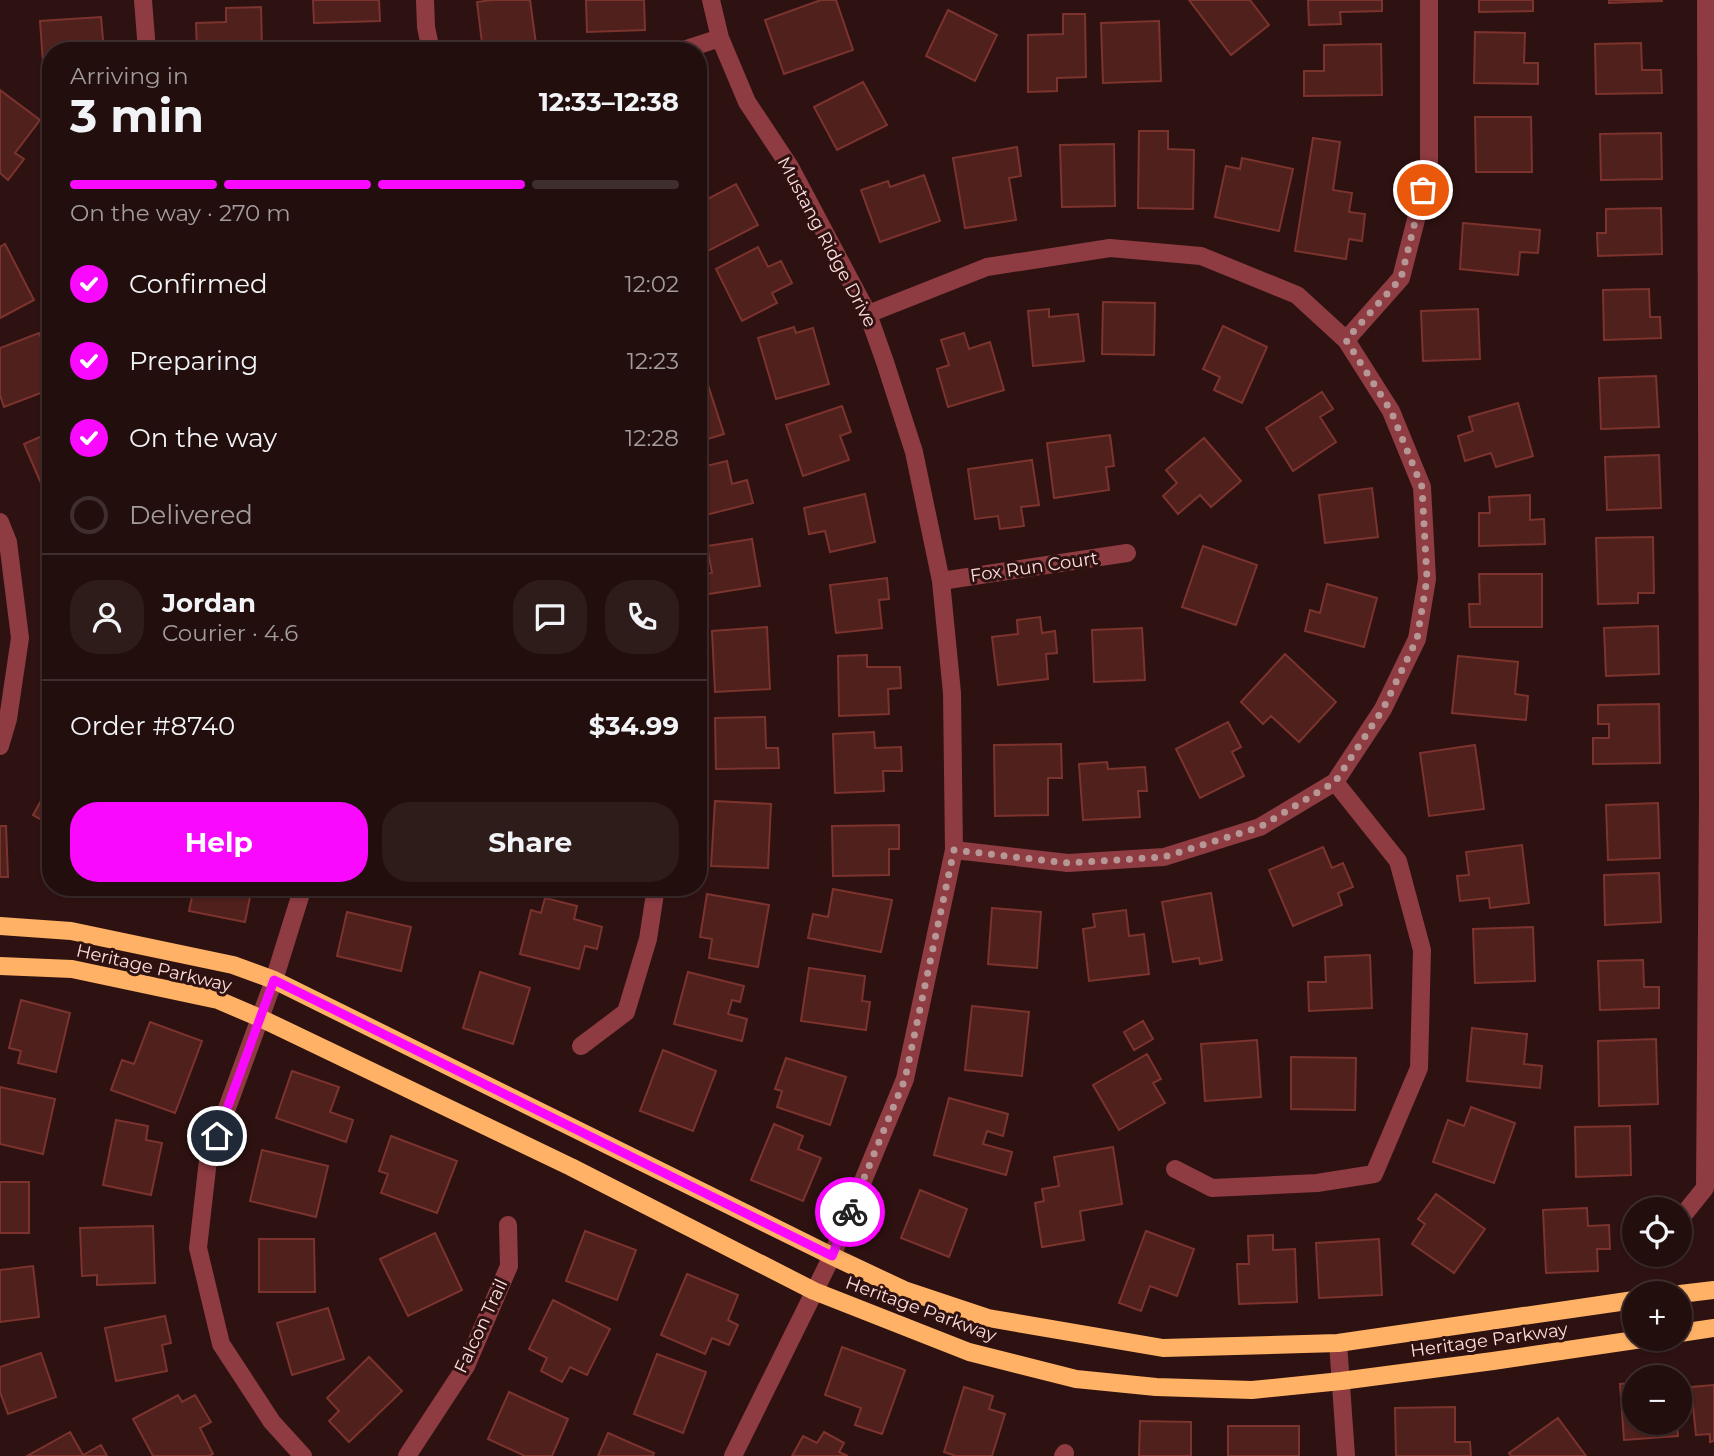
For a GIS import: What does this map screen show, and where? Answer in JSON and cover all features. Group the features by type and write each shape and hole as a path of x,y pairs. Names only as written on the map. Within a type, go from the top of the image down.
{"main road":[{"name":"Heritage Parkway","path":"0,926 71,931 233,965 274,980 832,1256 904,1290 988,1318 1163,1349 1338,1343 1622,1302"},
{"name":"Heritage Parkway","path":"0,966 72,969 218,1000 571,1167 814,1291 969,1352 1076,1379 1156,1387 1252,1390 1341,1381 1622,1342"},
{"path":"1692,1293 1714,1290"},
{"path":"1692,1331 1714,1328"}],"street":[{"path":"143,0 145,42"},
{"path":"425,0 429,42"},
{"name":"Mustang Ridge Drive","path":"711,0 720,37 747,102 790,167 868,314 885,362 914,452 941,580 952,693 954,850 905,1079 832,1256 733,1456"},
{"path":"1346,340 1401,278 1429,169 1429,0"},
{"path":"1692,1204 1705,1188 1711,800 1706,0"},
{"path":"706,42 720,37"},
{"path":"868,314 987,267 1110,248 1201,256 1297,295 1346,340 1391,411 1422,487 1427,579 1417,639 1383,709 1335,782 1260,827 1164,857 1068,863 954,850"},
{"path":"0,522 8,542 20,638 8,719 0,747"},
{"name":"Fox Run Court","path":"941,580 1127,553"},
{"path":"1174,1169 1212,1188 1317,1183 1374,1174 1419,1068 1422,950 1398,861 1335,782"},
{"path":"300,896 274,980 208,1160 198,1248 221,1344 272,1422 303,1456"},
{"path":"581,1046 626,1012 648,939 655,896"},
{"name":"Falcon Trail","path":"407,1456 466,1366 488,1316 509,1266 508,1225"},
{"path":"1338,1343 1346,1456"}],"building":[{"path":"313,0 379,0 380,21 314,23"},
{"path":"530,0 536,42 482,42 477,2"},
{"path":"586,0 644,0 645,30 587,32"},
{"path":"821,0 836,0 853,50 784,74 765,20"},
{"path":"1189,0 1250,0 1269,25 1231,55"},
{"path":"1308,0 1382,0 1382,11 1340,12 1341,24 1309,25"},
{"path":"1479,0 1533,0 1533,11 1479,12"},
{"path":"1609,0 1662,0 1662,1 1609,3"},
{"path":"261,7 262,42 197,42 196,23 226,22 226,8"},
{"path":"948,10 997,35 975,81 926,56"},
{"path":"1063,14 1085,14 1086,77 1057,78 1057,91 1028,92 1028,35 1063,34"},
{"path":"101,17 103,42 42,42 42,49 40,21"},
{"path":"1159,21 1161,81 1103,83 1101,23"},
{"path":"1475,32 1525,33 1524,63 1538,63 1538,84 1474,83"},
{"path":"1641,43 1642,70 1661,70 1662,93 1596,94 1595,44"},
{"path":"1381,44 1382,95 1304,96 1304,71 1324,71 1324,45"},
{"path":"863,82 887,125 837,150 814,107"},
{"path":"0,90 40,120 15,153 24,159 8,180 0,173"},
{"path":"1475,117 1531,117 1532,172 1476,172"},
{"path":"1139,131 1168,131 1168,149 1194,150 1193,209 1138,208"},
{"path":"1661,133 1662,179 1601,180 1600,134"},
{"path":"1313,138 1340,142 1333,190 1352,193 1349,212 1365,214 1362,241 1349,239 1346,259 1295,251"},
{"path":"1114,144 1115,206 1062,207 1060,145"},
{"path":"1017,147 1021,176 1009,178 1016,220 965,228 953,158"},
{"path":"1242,158 1293,169 1279,231 1215,217 1226,166 1240,169"},
{"path":"924,175 940,221 880,242 861,190 888,181 890,187"},
{"path":"736,184 758,225 708,251 707,199"},
{"path":"1661,208 1662,254 1598,256 1597,233 1606,233 1606,209"},
{"path":"1463,223 1540,230 1538,253 1520,252 1518,275 1460,269"},
{"path":"5,244 34,300 0,318 0,247"},
{"path":"758,247 768,267 781,261 792,283 772,293 777,303 742,321 716,269"},
{"path":"1649,289 1650,317 1660,317 1661,338 1604,340 1603,290"},
{"path":"1103,302 1155,303 1154,355 1102,354"},
{"path":"1049,309 1049,317 1078,314 1084,361 1033,366 1028,311"},
{"path":"1478,309 1480,359 1423,361 1421,311"},
{"path":"1223,326 1267,347 1242,403 1214,390 1220,377 1203,369"},
{"path":"794,327 796,333 813,328 829,384 776,399 758,338"},
{"path":"39,333 42,341 42,392 4,407 0,395 0,348"},
{"path":"964,333 969,349 990,342 1004,390 948,407 937,369 949,365 941,340"},
{"path":"1656,376 1659,427 1601,429 1599,378"},
{"path":"707,385 724,434 707,439"},
{"path":"1322,392 1333,409 1320,417 1336,442 1293,471 1266,428"},
{"path":"1518,403 1533,456 1496,467 1491,453 1465,461 1458,436 1473,431 1469,417"},
{"path":"842,406 851,432 840,436 849,460 803,476 786,425"},
{"path":"1110,435 1114,466 1106,467 1109,490 1054,498 1047,443"},
{"path":"42,436 42,486 24,444"},
{"path":"1204,438 1241,481 1211,507 1200,495 1178,514 1163,496 1177,483 1166,470"},
{"path":"1659,455 1661,508 1607,510 1605,457"},
{"path":"1032,460 1039,505 1021,507 1024,526 1000,529 998,516 975,519 968,469"},
{"path":"727,461 732,484 747,480 753,503 707,515 707,466"},
{"path":"1372,488 1378,537 1325,543 1319,495"},
{"path":"865,494 875,542 830,552 825,531 809,534 804,508"},
{"path":"1530,495 1530,520 1544,519 1545,544 1479,546 1479,513 1490,513 1489,497"},
{"path":"1653,537 1654,593 1638,593 1638,603 1598,604 1596,538"},
{"path":"752,539 760,586 707,594 707,574 712,573 707,546"},
{"path":"1203,546 1257,565 1236,625 1182,607"},
{"path":"1479,574 1542,574 1542,627 1470,627 1469,604 1480,604"},
{"path":"887,578 889,599 879,600 882,628 836,633 830,585"},
{"path":"1327,584 1377,598 1364,647 1305,631 1310,610 1320,613"},
{"path":"1040,617 1042,633 1055,631 1057,653 1046,654 1048,679 998,685 992,637 1018,634 1017,620"},
{"path":"1658,626 1659,674 1606,676 1604,628"},
{"path":"767,627 770,689 715,692 712,631"},
{"path":"1142,628 1145,680 1094,682 1092,630"},
{"path":"1285,654 1336,702 1299,742 1271,716 1263,724 1241,702"},
{"path":"867,655 867,667 900,667 901,688 888,689 889,714 839,716 838,656"},
{"path":"1458,656 1518,662 1515,694 1528,696 1526,720 1452,713"},
{"path":"1659,704 1660,763 1593,764 1593,738 1609,738 1609,724 1598,724 1598,705"},
{"path":"765,717 766,748 778,748 779,768 716,769 715,718"},
{"path":"1228,722 1241,747 1232,752 1244,776 1200,798 1176,749"},
{"path":"874,732 875,748 901,747 902,771 883,771 884,791 835,793 833,734"},
{"path":"1061,744 1062,778 1048,778 1048,815 995,816 994,745"},
{"path":"1475,745 1484,809 1429,816 1420,753"},
{"path":"1107,762 1108,769 1145,767 1147,791 1138,791 1140,817 1083,820 1079,764"},
{"path":"42,799 42,820 33,815"},
{"path":"715,801 771,804 768,868 711,866"},
{"path":"1658,803 1660,858 1608,860 1606,805"},
{"path":"899,825 899,849 889,849 889,875 833,876 832,826"},
{"path":"0,826 6,826 8,877 0,877"},
{"path":"1522,845 1529,903 1490,908 1489,898 1460,901 1457,876 1469,875 1466,852"},
{"path":"1323,847 1332,868 1343,863 1353,887 1338,893 1342,905 1293,926 1269,870"},
{"path":"1659,873 1661,922 1605,925 1604,875"},
{"path":"833,889 892,900 881,952 808,938 813,914 828,917"},
{"path":"1211,893 1222,960 1200,964 1199,958 1173,962 1162,902"},
{"path":"707,894 769,905 758,967 709,958 712,939 700,937"},
{"path":"192,896 250,896 245,922 189,911"},
{"path":"545,898 577,906 574,919 602,927 597,949 585,946 579,969 520,954 531,910 541,913"},
{"path":"992,908 1041,912 1037,968 988,964"},
{"path":"1126,910 1129,936 1144,934 1149,974 1089,981 1083,929 1095,927 1093,914"},
{"path":"347,912 411,927 401,971 337,956"},
{"path":"1533,927 1535,981 1475,983 1473,929"},
{"path":"1370,955 1372,1008 1309,1011 1308,982 1326,982 1325,957"},
{"path":"1643,960 1644,987 1659,987 1659,1008 1600,1010 1598,961"},
{"path":"809,968 865,976 862,1001 870,1002 866,1030 801,1021"},
{"path":"480,972 530,988 513,1044 463,1028"},
{"path":"688,972 744,986 740,1002 732,1000 728,1014 747,1019 742,1041 674,1024"},
{"path":"21,1000 70,1013 56,1072 18,1063 21,1051 9,1048"},
{"path":"972,1006 1029,1012 1022,1076 965,1070"},
{"path":"1143,1021 1153,1039 1134,1050 1124,1032"},
{"path":"150,1022 202,1041 175,1113 111,1090 122,1060 134,1064"},
{"path":"1472,1028 1527,1034 1524,1064 1542,1066 1540,1088 1467,1081"},
{"path":"1656,1039 1658,1104 1599,1106 1598,1041"},
{"path":"1257,1040 1261,1097 1205,1101 1201,1044"},
{"path":"663,1050 716,1071 693,1131 640,1111"},
{"path":"1147,1054 1161,1079 1153,1083 1165,1103 1119,1130 1093,1085"},
{"path":"1291,1057 1356,1058 1355,1110 1291,1109"},
{"path":"786,1058 846,1077 830,1125 777,1107 782,1091 775,1089"},
{"path":"292,1071 339,1087 330,1112 353,1120 346,1142 276,1118"},
{"path":"0,1087 55,1099 43,1154 0,1144"},
{"path":"949,1098 1008,1114 1003,1136 987,1131 983,1144 1012,1152 1006,1175 934,1155"},
{"path":"1471,1107 1515,1123 1494,1183 1433,1162 1448,1120 1464,1126"},
{"path":"116,1120 148,1126 146,1140 162,1143 151,1195 103,1185"},
{"path":"774,1124 803,1136 798,1149 821,1158 803,1201 751,1180"},
{"path":"1630,1126 1631,1175 1576,1177 1575,1127"},
{"path":"391,1136 457,1161 437,1213 381,1193 388,1174 379,1171"},
{"path":"1113,1147 1122,1204 1080,1211 1084,1240 1042,1247 1035,1203 1044,1201 1042,1189 1059,1186 1054,1157"},
{"path":"262,1150 328,1166 316,1217 250,1201"},
{"path":"0,1182 29,1182 29,1233 0,1233"},
{"path":"920,1190 967,1209 949,1257 901,1238"},
{"path":"1436,1194 1485,1229 1454,1273 1412,1244 1425,1224 1418,1219"},
{"path":"1587,1208 1588,1226 1609,1225 1610,1249 1597,1249 1598,1271 1546,1273 1543,1210"},
{"path":"153,1226 155,1283 97,1285 97,1275 82,1276 80,1228"},
{"path":"585,1231 636,1250 617,1300 566,1281"},
{"path":"1146,1231 1194,1249 1177,1296 1150,1286 1141,1311 1119,1303"},
{"path":"435,1233 462,1290 408,1316 380,1259"},
{"path":"1273,1235 1273,1250 1295,1249 1297,1302 1239,1304 1237,1264 1249,1264 1248,1236"},
{"path":"259,1239 314,1239 315,1292 259,1292"},
{"path":"1379,1239 1382,1295 1319,1298 1316,1243"},
{"path":"33,1266 39,1317 0,1322 0,1270"},
{"path":"687,1274 738,1295 728,1320 738,1325 729,1345 712,1338 705,1354 661,1335"},
{"path":"553,1300 610,1329 587,1375 570,1367 562,1382 541,1371 547,1358 529,1349"},
{"path":"328,1308 344,1359 292,1375 277,1323"},
{"path":"165,1316 171,1343 162,1345 167,1371 116,1381 105,1328"},
{"path":"842,1347 905,1370 882,1434 855,1425 861,1408 825,1395"},
{"path":"41,1353 56,1397 8,1414 0,1392 0,1367"},
{"path":"657,1354 706,1372 683,1433 634,1414"},
{"path":"369,1357 402,1391 349,1442 329,1421 339,1411 327,1398"},
{"path":"1714,1385 1714,1441 1710,1442 1710,1434 1696,1435 1692,1387"},
{"path":"964,1387 993,1396 989,1409 1005,1414 992,1456 956,1456 944,1452"},
{"path":"509,1392 568,1419 552,1456 525,1456 488,1439"},
{"path":"178,1395 182,1402 195,1395 211,1422 200,1428 213,1454 153,1456 133,1419"},
{"path":"1455,1407 1455,1442 1470,1442 1471,1456 1396,1456 1395,1408"},
{"path":"1558,1418 1586,1456 1511,1456 1509,1453"},
{"path":"1140,1421 1191,1422 1191,1456 1139,1456"},
{"path":"1228,1426 1299,1426 1299,1456 1228,1456"},
{"path":"70,1432 83,1455 101,1445 107,1456 27,1456"},
{"path":"824,1432 844,1443 839,1452 848,1456 792,1456 803,1436 817,1443"},
{"path":"608,1433 654,1453 653,1456 598,1456"},
{"path":"1624,1435 1678,1435 1678,1436 1624,1440"}],"way so far":[{"path":"850,1212 905,1079 954,850 1068,863 1164,857 1260,827 1335,782 1383,709 1417,639 1427,579 1422,487 1391,411 1346,340 1401,278 1423,190"}],"route":[{"path":"217,1136 274,980 832,1256 850,1212"}]}
